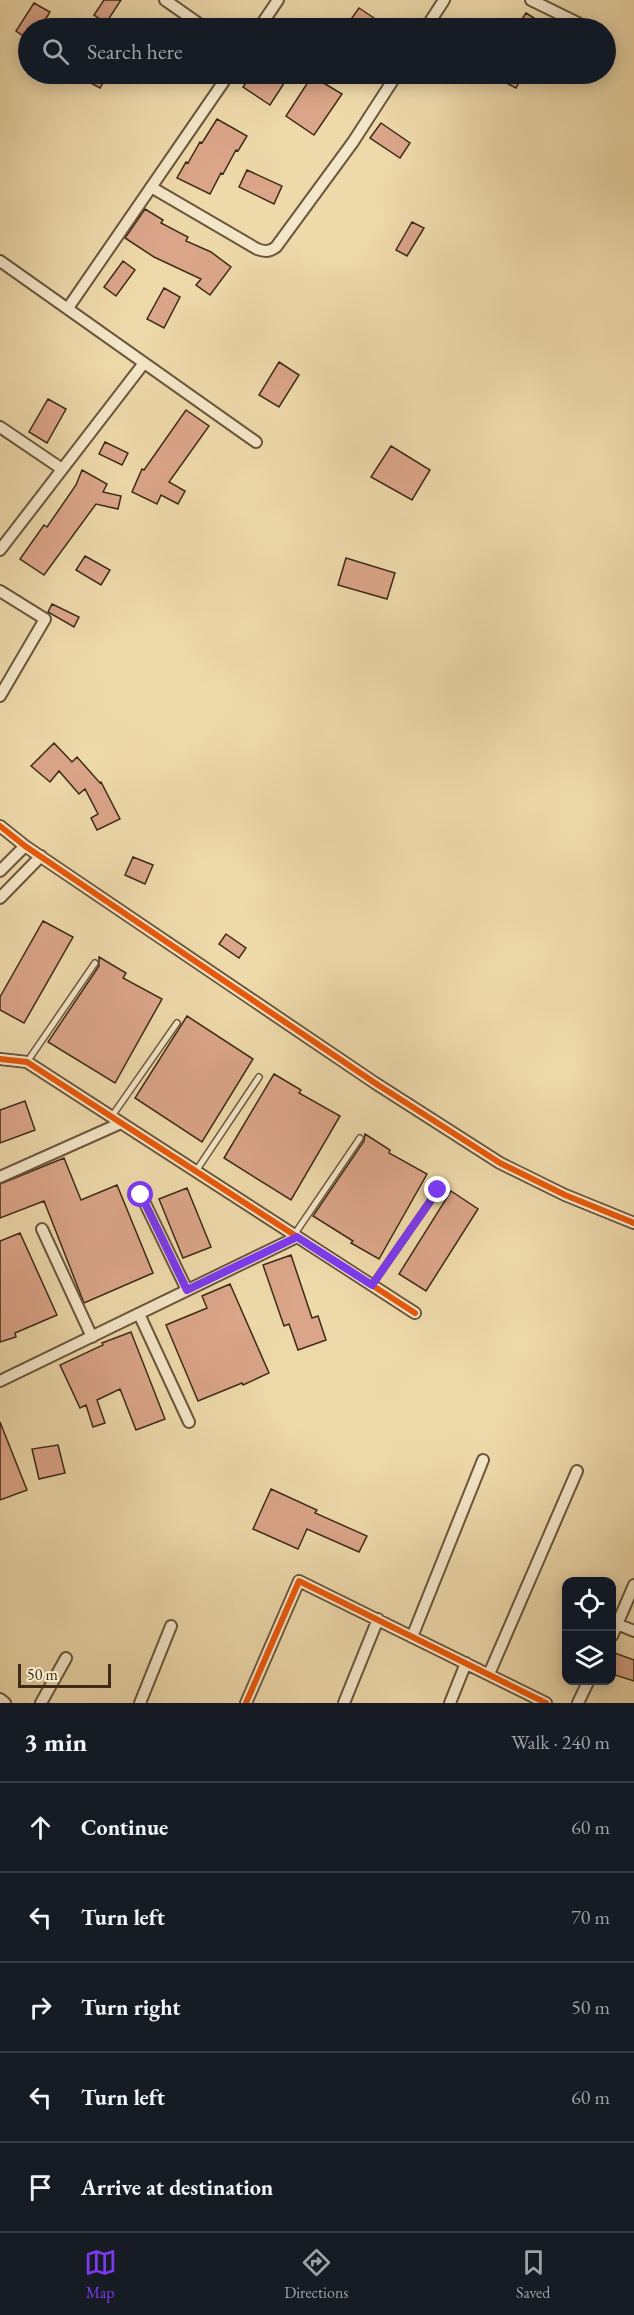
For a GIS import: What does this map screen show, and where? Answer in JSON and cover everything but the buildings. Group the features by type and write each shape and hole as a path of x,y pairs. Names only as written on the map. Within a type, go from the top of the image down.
{"street":[{"path":"165,0 191,18"},
{"path":"266,18 278,0"},
{"path":"432,18 444,0"},
{"path":"531,0 568,18"},
{"path":"68,308 223,84"},
{"path":"151,187 257,249 264,252 270,251 276,247 352,142 390,84"},
{"path":"0,261 256,442"},
{"path":"0,550 144,363"},
{"path":"0,427 62,469"},
{"path":"0,591 45,620 0,696"},
{"path":"0,826 25,846 375,1083 501,1163 565,1195 634,1223"},
{"path":"0,871 25,846"},
{"path":"0,898 41,856"},
{"path":"0,1059 27,1062 415,1313"},
{"path":"0,1177 116,1119"},
{"path":"141,1195 187,1290"},
{"path":"42,1229 92,1337"},
{"path":"0,1381 295,1236"},
{"path":"139,1314 189,1422"},
{"path":"412,1636 483,1460"},
{"path":"489,1674 577,1471"},
{"path":"246,1703 299,1581 546,1703"},
{"path":"614,1631 634,1585"},
{"path":"344,1703 378,1620"},
{"path":"618,1624 634,1631"},
{"path":"140,1703 171,1626"},
{"path":"41,1703 66,1658"},
{"path":"450,1703 466,1663"},
{"path":"578,1703 587,1685"},
{"path":"0,1699 5,1703"}],"lane":[{"path":"27,1062 96,963"},
{"path":"116,1119 177,1023"},
{"path":"196,1171 259,1077"},
{"path":"295,1236 360,1138"},
{"path":"372,1285 438,1190"}],"cycle path":[{"path":"0,826 25,846 375,1083 500,1163 565,1195 634,1223"},
{"path":"0,1059 27,1062 415,1313"},
{"path":"246,1703 299,1581 546,1703"}],"route":[{"path":"141,1195 187,1290 297,1237 372,1285 438,1190"}]}
